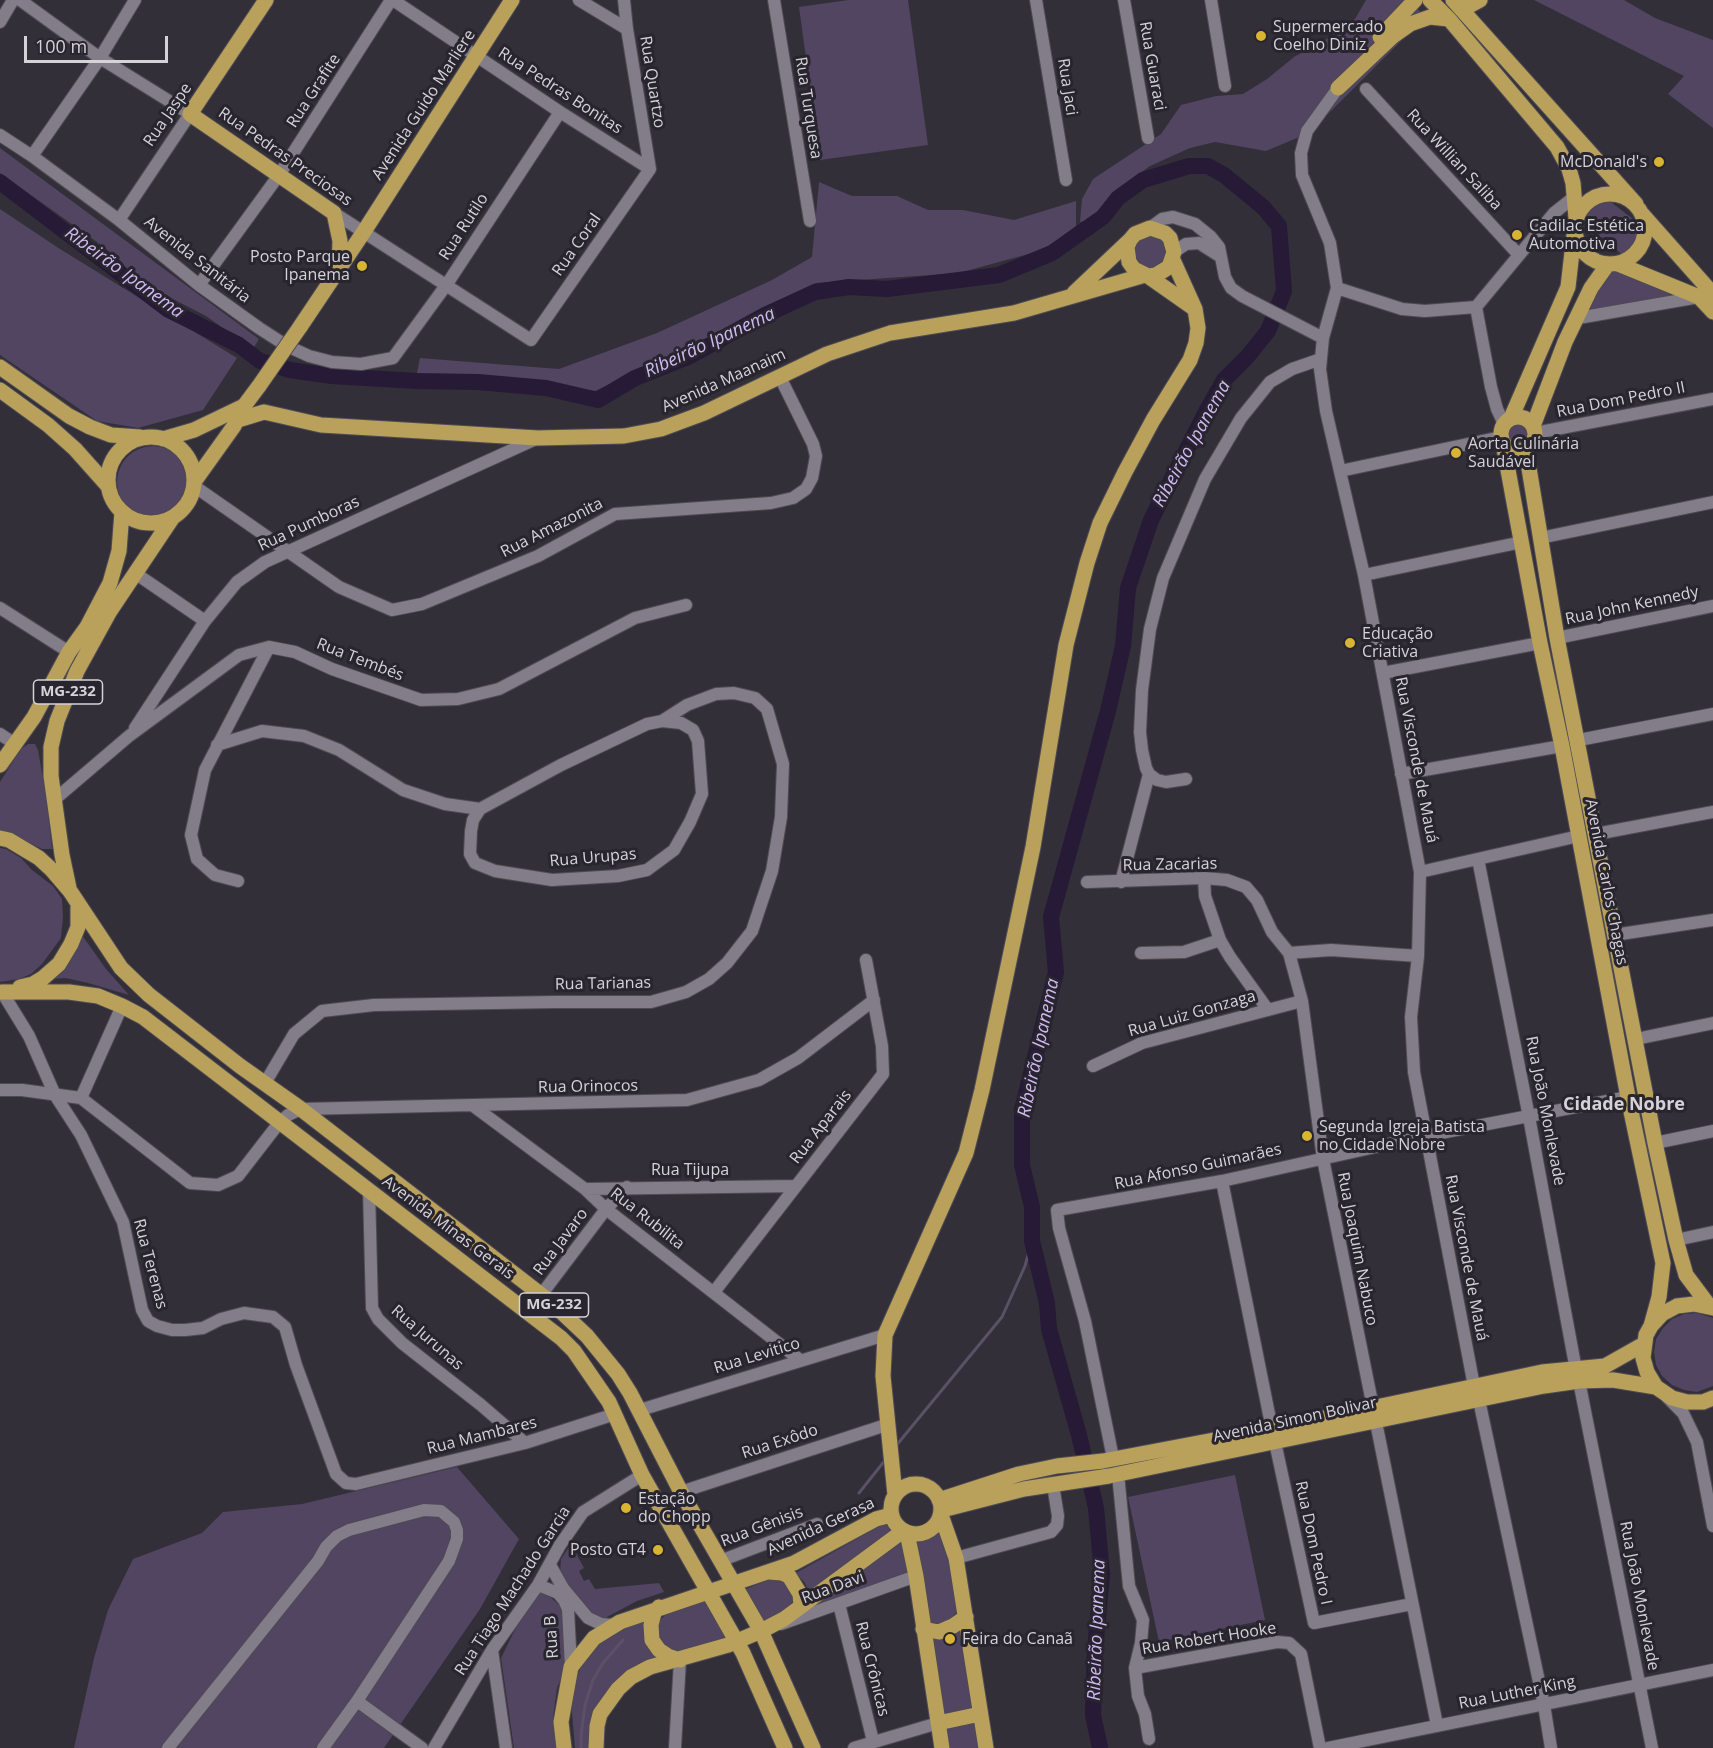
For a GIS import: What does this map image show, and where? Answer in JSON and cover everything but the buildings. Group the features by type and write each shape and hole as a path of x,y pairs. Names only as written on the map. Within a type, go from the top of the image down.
{"main road":[{"name":"Rua Jaspe","path":"190,114 266,0"},
{"name":"Avenida Guido Marliere","path":"194,484 363,233 512,0"},
{"path":"1338,88 1381,35 1415,0"},
{"path":"1456,3 1469,6 1480,0"},
{"path":"1456,3 1638,208 1706,296 1713,312"},
{"path":"1338,88 1394,36 1410,24 1431,17 1439,9 1557,147 1569,169 1573,183 1578,245 1588,257 1602,264 1613,264 1706,296"},
{"name":"Rua Pedras Preciosas","path":"190,114 334,213"},
{"path":"1612,194 1629,199 1638,208 1644,220 1644,239 1635,255 1613,264 1591,288 1565,342 1534,429 1534,442 1526,450 1511,450 1505,431 1568,287 1573,259 1575,224 1582,208 1590,200 1600,195 1612,194"},
{"path":"334,213 340,241 339,269"},
{"path":"941,1508 934,1527 920,1535 905,1532 893,1522 890,1508 895,1495 894,1477 883,1376 885,1335 966,1153 972,1132 1033,847 1066,645 1086,563 1100,523 1125,472 1153,420 1190,360 1196,343 1198,328 1195,309 1174,256 1170,238 1150,228 1142,230 1130,240 1127,247 1129,262 1134,269 1147,275 1195,309"},
{"name":"Avenida Maanaim","path":"1072,295 1130,240"},
{"path":"1147,275 1163,272 1174,256"},
{"name":"Avenida Maanaim","path":"241,413 274,413 321,424 538,438 624,436 661,429 704,413 827,354 891,333 1014,312 1147,275"},
{"path":"0,367 69,416 90,427 111,435 156,438 174,443 182,451 193,470 194,484"},
{"path":"256,389 274,413"},
{"path":"0,390 75,448 108,486 113,500 122,512 146,523 160,522 173,517"},
{"name":"Avenida Guido Marliere","path":"156,438 194,430 241,413"},
{"path":"1505,431 1521,417 1530,422 1534,429"},
{"name":"Avenida Carlos Chagas","path":"1505,431 1540,643 1562,746 1628,1097 1664,1263 1659,1298 1644,1344"},
{"path":"108,486 110,468 118,453 132,442 156,438"},
{"name":"Avenida Carlos Chagas","path":"1526,450 1557,638 1579,740 1614,935 1676,1240 1686,1275 1712,1307"},
{"name":"MG-232","path":"78,907 70,891 54,800 50,760 57,721 76,670 110,611 173,517 187,504 194,484"},
{"name":"MG-232","path":"0,765 34,717 69,652 87,627 110,584 119,551 122,512"},
{"name":"MG-232","path":"0,838 9,840 39,858 70,891"},
{"path":"1,992 33,984 59,964 78,927 78,907"},
{"name":"Avenida Minas Gerais","path":"78,907 110,954 133,981 542,1296 587,1335 618,1374 640,1410 681,1492 761,1631 813,1748"},
{"name":"Avenida Minas Gerais","path":"1,992 69,992 98,996 143,1017 561,1338 598,1383 615,1414 642,1475 737,1641 784,1748"},
{"path":"1651,1326 1662,1314 1677,1306 1694,1304 1712,1307"},
{"path":"1644,1344 1643,1358 1647,1372 1658,1388"},
{"name":"Avenida Simon Bolivar","path":"1577,1375 1605,1365 1644,1344"},
{"name":"Avenida Simon Bolivar","path":"941,1508 1024,1489 1114,1475 1274,1436 1477,1393 1542,1372 1577,1375 1658,1388 1672,1398 1687,1402 1703,1402 1713,1398"},
{"name":"Avenida Simon Bolivar","path":"941,1508 1019,1474 1057,1466 1274,1436"},
{"path":"895,1495 906,1486 920,1484 932,1490 941,1508 957,1558 986,1748"},
{"name":"Avenida Gerasa","path":"708,1591 794,1563 876,1519 891,1515"},
{"path":"905,1532 916,1576 942,1748"},
{"path":"596,1748 600,1714 618,1689 632,1677 650,1667 680,1660 761,1631 801,1606 905,1532"},
{"path":"766,1572 789,1576 800,1594 801,1606"},
{"path":"564,1748 561,1722 571,1666 594,1638 613,1625 708,1591"},
{"path":"659,1607 654,1613 651,1624 652,1640 658,1650 680,1660"},
{"path":"923,1629 939,1632 966,1617"},
{"path":"938,1723 981,1714"}],"street":[{"path":"0,22 13,0"},
{"name":"Rua Pedras Preciosas","path":"20,0 100,58 190,114"},
{"path":"32,156 100,58 135,0"},
{"name":"Rua Pedras Bonitas","path":"392,0 650,169"},
{"name":"Rua Grafite","path":"199,285 279,175 392,0"},
{"path":"579,0 627,29"},
{"name":"Rua Quartzo","path":"624,0 650,169"},
{"name":"Rua Turquesa","path":"774,0 810,221"},
{"name":"Rua Jaci","path":"1036,0 1066,180"},
{"name":"Rua Guaraci","path":"1124,0 1148,138"},
{"path":"1211,0 1225,86"},
{"name":"Rua Visconde de Mauá","path":"1338,88 1307,131 1300,164 1306,189 1330,243 1337,288 1323,338 1320,369 1326,411 1364,575 1420,872 1418,956 1412,1017 1414,1072 1477,1393 1544,1705 1551,1748"},
{"name":"Rua Willian Saliba","path":"1365,89 1518,254"},
{"name":"Rua Rutilo","path":"393,358 447,284 560,112"},
{"name":"Rua Jaspe","path":"119,220 190,114"},
{"name":"Avenida Sanitária","path":"0,135 119,220 199,285 287,346 309,356 332,362 361,364 393,358"},
{"name":"Rua Coral","path":"531,340 650,169"},
{"path":"1337,288 1402,309 1425,312 1476,307 1554,213 1573,198"},
{"name":"Rua Pedras Preciosas","path":"334,213 531,340"},
{"path":"1150,228 1162,219 1173,217 1195,224 1219,247 1225,277 1231,288 1323,338"},
{"path":"1174,256 1186,244 1199,243 1222,258"},
{"path":"1578,318 1706,296"},
{"path":"1340,471 1505,431 1491,387 1476,307"},
{"path":"1122,882 1149,774 1142,750 1140,732 1142,690 1150,629 1163,578 1205,479 1241,418 1270,382 1292,369 1321,359"},
{"name":"Rua Amazonita","path":"194,484 339,587 392,610 422,604 538,556 615,514 771,503 793,498 806,489 812,478 816,456 813,444 780,377"},
{"name":"Rua Dom Pedro II","path":"1534,429 1713,399"},
{"name":"Rua Pumboras","path":"129,736 205,621 237,582 265,562 538,438"},
{"path":"1540,538 1713,502"},
{"path":"1364,575 1522,542"},
{"path":"135,573 205,621"},
{"name":"Rua Tembés","path":"54,800 129,736 239,655 269,647 296,652 332,669 421,700 458,699 499,689 635,618 686,605"},
{"name":"Rua John Kennedy","path":"1557,638 1713,606"},
{"path":"0,608 69,652"},
{"path":"1383,673 1540,643"},
{"path":"238,881 215,875 197,859 191,835 205,770 269,647"},
{"name":"Rua Tarianas","path":"265,1083 294,1034 322,1011 374,1005 651,1002 686,992 709,979 727,963 752,931 771,871 781,817 783,764 767,709 755,698 734,693 716,694 687,705 662,721 647,724 589,751 480,809"},
{"path":"1579,740 1713,714"},
{"name":"Rua Urupas","path":"480,809 473,820 470,854 475,863 495,871 552,880 618,876 647,870 674,850 702,794 698,741 693,730 681,723 662,721"},
{"path":"217,745 262,731 304,736 339,750 404,790 445,804 480,809"},
{"path":"0,734 15,744"},
{"path":"1401,774 1562,746"},
{"path":"1149,774 1156,780 1166,782 1186,779"},
{"path":"1596,834 1713,812"},
{"path":"1420,872 1579,836"},
{"name":"Rua João Monlevade","path":"1478,859 1577,1375 1652,1748"},
{"path":"1204,878 1205,896 1220,940 1268,1010"},
{"name":"Rua Zacarias","path":"1087,882 1204,878 1227,880 1246,887 1257,900 1272,932 1289,953"},
{"path":"1614,935 1713,920"},
{"path":"1141,953 1184,952 1220,940"},
{"path":"1289,953 1330,950 1418,956"},
{"name":"Rua Joaquim Nabuco","path":"1289,953 1302,1001 1323,1158 1437,1725"},
{"name":"Rua Aparais","path":"714,1292 883,1074 882,1046 866,960"},
{"name":"Rua Terenas","path":"1,992 29,1036 55,1095 81,1135 123,1222 142,1310 148,1321 165,1328 185,1330 203,1328 221,1319 244,1313 273,1317 285,1327 296,1365 336,1474 346,1483 356,1484"},
{"name":"Rua Orinocos","path":"301,1109 687,1100 759,1080 798,1058 874,1000"},
{"name":"Rua Luiz Gonzaga","path":"1093,1066 1142,1043 1302,1001"},
{"path":"81,1098 122,1006"},
{"path":"1636,1039 1713,1023"},
{"path":"0,1090 81,1098 190,1183 218,1185 238,1176 279,1123 288,1115 301,1109"},
{"name":"Rua Afonso Guimarães","path":"1108,1460 1085,1321 1059,1228 1057,1210 1222,1181 1425,1136 1628,1097"},
{"name":"Rua Rubilita","path":"472,1105 585,1189 606,1209 800,1360"},
{"path":"1655,1143 1713,1131"},
{"name":"Rua Dom Pedro I","path":"1222,1181 1314,1623 1412,1604"},
{"name":"Rua Tijupa","path":"585,1189 796,1186"},
{"name":"Rua Javaro","path":"542,1296 606,1209 627,1187"},
{"name":"Rua Jurunas","path":"369,1190 372,1308 378,1319 402,1343 482,1405 525,1443"},
{"path":"1676,1240 1713,1232"},
{"name":"Rua Levitico","path":"640,1410 885,1335"},
{"path":"1658,1388 1683,1413 1692,1429 1697,1442 1713,1526"},
{"name":"Rua Mambares","path":"356,1484 525,1443 615,1414"},
{"name":"Rua Exôdo","path":"681,1492 889,1424"},
{"name":"Rua Tiago Machado Garcia","path":"434,1748 492,1650 538,1585 560,1545 583,1512 642,1475"},
{"path":"1114,1475 1129,1586 1143,1620 1141,1643 1135,1668 1138,1696 1145,1714 1149,1739"},
{"path":"957,1558 1052,1532 1057,1525 1058,1516 1057,1485"},
{"path":"168,1748 337,1536 349,1530 424,1510 441,1511 448,1515 457,1530 457,1539 449,1561 357,1701 323,1748"},
{"name":"Rua Gênisis","path":"720,1562 817,1524"},
{"name":"Rua B","path":"550,1565 563,1588 588,1618 601,1624 613,1625"},
{"name":"Rua Davi","path":"761,1631 916,1576"},
{"name":"Rua B","path":"538,1585 558,1593 568,1609 571,1666"},
{"name":"Rua Crônicas","path":"839,1604 873,1741"},
{"name":"Rua Robert Hooke","path":"1135,1668 1277,1642 1289,1643 1301,1654 1320,1748"},
{"path":"492,1650 506,1748"},
{"path":"675,1748 680,1660"},
{"name":"Rua Luther King","path":"1328,1748 1713,1670"},
{"path":"357,1701 422,1748"},
{"path":"854,1748 938,1723"}],"shaded area":[{"path":"848,0 908,0 928,145 820,160 799,7"},
{"path":"1366,0 1410,0 1426,18 1309,133 1266,151 1215,142 1190,148 1150,166 1122,186 1092,220 1080,222 1082,199 1093,179 1161,134 1181,105 1216,96 1243,94 1267,79 1294,57 1325,40 1355,19"},
{"path":"1534,0 1624,0 1655,18 1713,40 1713,128 1668,94 1684,76"},
{"path":"0,148 259,339 253,349 206,316 171,298 130,272 118,258 97,242 0,173"},
{"path":"819,182 852,196 897,196 928,210 963,210 1014,220 1076,201 1076,226 1043,250 959,273 816,283 708,338 595,391 417,373 420,358 559,369 657,333 772,280 812,257"},
{"path":"1607,199 1642,226 1639,243 1630,254 1623,255 1599,237 1585,221 1583,213 1589,205"},
{"path":"0,209 60,249 237,358 203,410 138,428 97,421 0,355"},
{"path":"1145,232 1164,238 1169,256 1157,271 1138,268 1131,245"},
{"path":"1615,268 1662,288 1675,298 1590,311 1591,297 1596,283"},
{"path":"1518,421 1527,425 1531,434 1527,443 1518,447 1509,443 1505,434 1509,425"},
{"path":"160,446 179,456 187,468 189,482 187,496 179,508 167,516 146,518 127,508 119,496 117,475 127,456 139,448"},
{"path":"28,744 35,744 38,750 52,849 42,849 11,834 0,832 0,782 21,749"},
{"path":"0,848 21,858 53,886 62,899 63,917 61,938 42,964 31,974 19,979 0,982"},
{"path":"82,935 106,969 129,995 66,978 50,979"},
{"path":"1697,1313 1713,1318 1713,1386 1697,1392 1672,1385 1662,1376 1656,1365 1654,1352 1656,1339 1672,1319 1684,1314"},
{"path":"457,1467 519,1539 480,1609 384,1748 74,1748 94,1658 108,1610 133,1559 202,1533 223,1512 302,1504"},
{"path":"1235,1475 1265,1620 1159,1642 1128,1497"},
{"path":"896,1517 899,1528 809,1594 805,1583 796,1573"},
{"path":"944,1530 958,1610 946,1625 930,1626 913,1540"},
{"path":"903,1539 910,1575 805,1608"},
{"path":"571,1544 584,1568 579,1571 584,1581 589,1579 595,1589 659,1583 664,1592 637,1601 605,1618 594,1617 563,1580 560,1573 561,1559"},
{"path":"770,1579 786,1581 794,1598 790,1606 765,1622 746,1589"},
{"path":"541,1592 562,1607 567,1664 557,1688 553,1718 557,1748 514,1748 501,1658 530,1599"},
{"path":"706,1600 725,1638 679,1653 671,1652 658,1642 657,1629 661,1619 667,1614"},
{"path":"644,1618 644,1636 660,1657 633,1669 590,1748 575,1748 571,1701 575,1680 583,1662 611,1630"},
{"path":"963,1622 974,1709 942,1717 929,1638"},
{"path":"978,1721 982,1748 947,1748 944,1729"}],"waterway":[{"name":"Ribeirão Ipanema","path":"0,182 167,309 239,345 260,361 290,370 332,376 478,382 546,388 598,400 635,378 690,356 765,315 815,292 849,287 887,289 999,275 1052,253 1103,217 1118,198 1143,180 1189,166 1208,166 1224,175 1263,207 1279,226 1284,291 1268,331 1224,380 1207,410 1151,520 1128,588 1123,646 1108,711 1051,917 1056,972 1022,1110 1022,1165 1032,1207 1032,1241 1047,1303 1049,1329 1079,1435 1096,1508 1102,1574 1095,1650 1093,1715 1100,1748"},
{"path":"895,1447 1002,1317 1025,1266 1032,1241"},
{"path":"859,1493 886,1459"},
{"path":"581,1748 585,1705 593,1680 603,1663 623,1640"}],"place":[{"name":"Supermercado Coelho Diniz","path":"1261,36"},
{"name":"McDonald's","path":"1659,162"},
{"name":"Cadilac Estética Automotiva","path":"1517,235"},
{"name":"Posto Parque Ipanema","path":"362,266"},
{"name":"Aorta Culinária Saudável","path":"1456,453"},
{"name":"Educação Criativa","path":"1350,643"},
{"name":"Segunda Igreja Batista no Cidade Nobre","path":"1307,1136"},
{"name":"Estação do Chopp","path":"626,1508"},
{"name":"Posto GT4","path":"658,1550"},
{"name":"Feira do Canaã","path":"950,1639"}],"district":[{"name":"Cidade Nobre","path":"1624,1105"}]}
